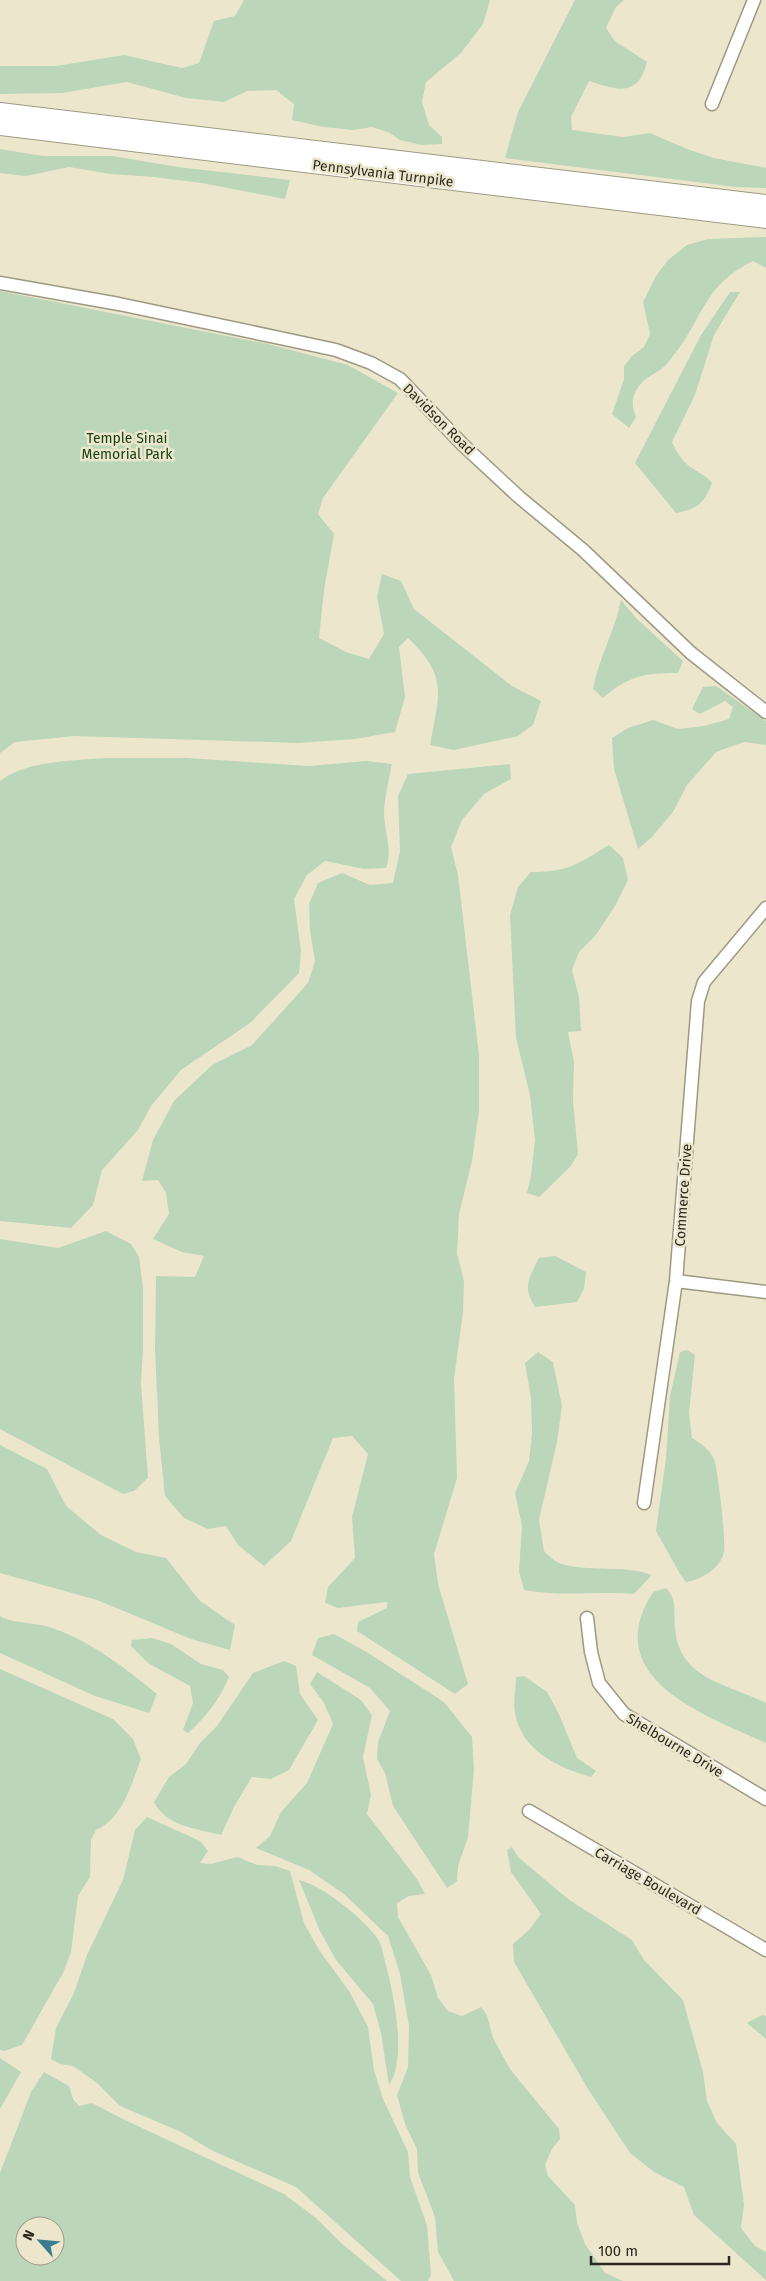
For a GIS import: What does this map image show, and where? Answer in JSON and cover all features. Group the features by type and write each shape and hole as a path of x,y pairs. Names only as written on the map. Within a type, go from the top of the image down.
{"highway":[{"name":"Pennsylvania Turnpike","path":"0,112 766,204"},
{"name":"Pennsylvania Turnpike","path":"0,126 766,219"}],"street":[{"path":"712,104 754,0"},
{"name":"Davidson Road","path":"0,282 336,350 371,363 400,379 514,493 583,550 692,653 766,712"},
{"name":"Commerce Drive","path":"644,1503 676,1281 698,1001 704,982 766,908"},
{"path":"676,1281 766,1292"},
{"name":"Shelbourne Drive","path":"587,1618 591,1652 599,1683 624,1714 766,1799"},
{"name":"Carriage Boulevard","path":"530,1811 766,1950"}],"green space":[{"path":"244,0 490,0 483,24 461,53 426,82 422,102 429,125 442,137 442,144 422,145 400,140 390,133 372,127 353,130 323,127 292,120 294,104 276,90 247,91 224,102 186,98 127,82 62,93 0,94 0,66 56,66 124,55 182,68 199,63 214,21 235,16"},
{"path":"575,0 624,0 616,7 606,28 615,41 647,62 643,74 632,86 617,88 589,81 571,117 572,130 623,137 650,133 714,158 766,168 766,188 736,187 505,158 518,112"},
{"path":"0,149 43,156 112,156 178,167 290,180 285,199 202,183 111,174 69,167 26,176 0,173"},
{"path":"766,237 766,268 753,261 736,270 714,292 669,361 662,369 645,380 637,389 633,403 636,417 629,428 612,414 624,379 624,366 632,356 644,347 650,334 643,302 656,276 668,260 687,245 708,239"},
{"name":"Temple Sinai Memorial Park","path":"0,291 268,344 348,365 398,393 323,498 318,514 334,534 324,590 319,638 346,652 369,659 384,634 377,597 382,574 401,581 414,609 512,686 541,701 533,725 518,736 454,750 430,745 438,699 438,687 430,664 408,638 399,647 405,697 395,732 355,739 298,743 75,736 15,742 0,753"},
{"path":"730,292 740,292 714,335 695,395 672,442 685,463 712,483 703,501 689,510 676,513 635,463 701,335"},
{"path":"621,600 636,618 683,661 678,673 646,675 629,680 603,698 593,689"},
{"path":"716,686 766,721 766,745 744,742 716,752 687,785 673,812 652,837 638,849 614,769 612,738 628,728 653,720 678,729 704,726 729,719 733,707 725,701 700,714 692,709 703,687"},
{"path":"106,758 187,758 309,766 366,761 392,764 384,811 389,854 388,861 386,868 364,869 325,861 307,875 294,899 301,951 299,973 250,1023 181,1070 151,1106 138,1130 102,1170 93,1205 71,1228 0,1221 0,781 11,774 37,765"},
{"path":"510,764 511,779 484,794 462,820 451,847 458,875 479,1055 479,1111 472,1161 459,1214 457,1253 464,1281 463,1312 454,1379 457,1478 434,1554 438,1584 468,1684 455,1694 357,1631 358,1622 387,1608 387,1602 338,1608 325,1603 328,1587 355,1558 352,1517 368,1454 352,1436 333,1438 291,1541 264,1566 238,1545 226,1526 208,1529 184,1518 165,1496 159,1438 155,1349 156,1276 195,1277 204,1256 182,1252 153,1239 169,1214 166,1193 158,1180 142,1181 153,1140 174,1101 212,1065 252,1045 308,983 315,961 310,931 309,904 318,883 342,873 370,885 393,883 400,851 398,796 408,774"},
{"path":"609,845 623,858 628,880 615,906 596,935 579,952 572,970 579,997 581,1031 568,1032 574,1062 573,1100 578,1154 570,1167 539,1197 527,1193 535,1140 530,1095 516,1038 510,915 518,887 531,872 544,872 572,866"},
{"path":"106,1231 131,1244 139,1257 143,1288 141,1384 148,1478 134,1491 123,1494 0,1429 0,1239 58,1248"},
{"path":"555,1256 586,1272 584,1289 577,1302 535,1307 529,1293 528,1282 539,1258"},
{"path":"687,1350 695,1355 689,1413 692,1438 710,1452 716,1465 723,1520 724,1552 719,1563 710,1572 698,1579 686,1582 656,1531 666,1458 670,1396 680,1352"},
{"path":"538,1352 553,1362 562,1406 557,1442 539,1520 544,1551 557,1562 570,1566 629,1570 652,1575 634,1594 565,1594 524,1590 519,1571 522,1526 515,1493 529,1461 532,1433 531,1398 525,1363"},
{"path":"0,1445 47,1469 66,1506 101,1535 136,1552 166,1558 200,1601 235,1625 230,1650 191,1639 97,1600 0,1573"},
{"path":"666,1588 672,1597 678,1645 685,1659 708,1678 766,1703 766,1743 714,1720 688,1706 666,1689 648,1670 639,1648 640,1622 653,1592"},
{"path":"0,1616 5,1619 39,1625 66,1633 108,1656 157,1694 149,1713 95,1696 0,1653"},
{"path":"334,1634 365,1651 444,1702 472,1737 474,1769 468,1837 458,1866 457,1881 447,1888 393,1806 385,1773 377,1759 378,1742 390,1711 370,1688 312,1655 318,1638"},
{"path":"152,1638 171,1644 201,1664 223,1670 229,1677 212,1707 188,1733 183,1730 193,1703 190,1686 148,1663 131,1646 132,1640"},
{"path":"284,1661 296,1666 300,1694 318,1720 289,1770 271,1779 252,1777 234,1807 221,1835 183,1825 166,1816 154,1802 169,1777 186,1764 200,1743 217,1726 253,1673"},
{"path":"0,1669 113,1719 133,1739 141,1759 125,1800 113,1818 96,1830 91,1840 90,1877 78,1896 71,1952 63,1973 22,2045 4,2051 0,2050"},
{"path":"317,1672 361,1700 372,1715 363,1757 371,1795 367,1814 417,1879 425,1894 409,1896 397,1903 398,1917 431,1975 438,1998 448,2011 462,2016 481,2007 487,2015 493,2038 510,2069 559,2129 560,2139 552,2149 545,2165 548,2176 575,2205 577,2223 585,2244 605,2273 623,2281 454,2281 438,2252 435,2217 418,2173 417,2149 405,2124 397,2095 408,2067 409,2026 400,1974 388,1936 344,1894 309,1870 256,1848 270,1836 281,1812 307,1783 333,1724 324,1703 310,1684"},
{"path":"524,1676 547,1692 558,1712 577,1758 596,1771 591,1777 554,1762 533,1747 525,1738 519,1726 514,1704 516,1677"},
{"path":"147,1817 200,1841 208,1851 200,1863 211,1864 237,1857 257,1865 275,1866 290,1871 304,1923 319,1950 349,1991 368,2027 374,2070 383,2099 408,2152 410,2177 427,2225 431,2275 428,2281 401,2281 296,2187 213,2151 179,2131 120,2106 97,2083 73,2066 60,2064 51,2059 56,2028 74,1993 87,1955 123,1880 135,1830"},
{"path":"512,1847 518,1857 568,1899 632,1940 644,1960 683,2000 703,2072 707,2101 717,2123 736,2144 744,2205 741,2228 755,2246 766,2252 766,2280 694,2215 684,2187 654,2172 630,2153 588,2089 514,1962 513,1944 529,1930 541,1914 511,1872 507,1850"},
{"path":"299,1880 319,1889 342,1904 372,1931 379,1941 392,1990 397,2024 398,2058 395,2073 389,2085 381,2033 373,2004 336,1960 320,1931"},
{"path":"762,2015 766,2016 766,2039 747,2023"},
{"path":"0,2058 21,2072 0,2109"},
{"path":"44,2072 69,2086 73,2099 79,2106 92,2103 284,2194 316,2218 340,2242 387,2281 0,2281 0,2173 31,2092"}]}
